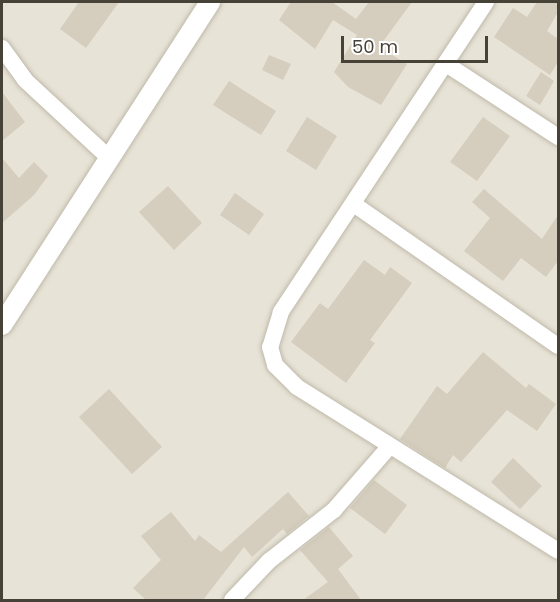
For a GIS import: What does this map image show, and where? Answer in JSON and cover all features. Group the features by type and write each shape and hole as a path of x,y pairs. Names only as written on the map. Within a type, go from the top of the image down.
{"street":[{"path":"2,324 107,156 210,2"},
{"path":"486,2 355,205 281,312 270,347 275,365 297,387 388,448 558,552"},
{"path":"2,48 25,80 107,156"},
{"path":"446,64 558,137"},
{"path":"355,205 558,346"},
{"path":"232,600 269,561 334,510 388,448"}],"shaded area":[{"path":"2,2 558,2 558,600 2,600"}],"building":[{"path":"79,2 119,2 86,48 60,29"},
{"path":"291,2 332,2 356,19 369,2 412,2 379,47 407,64 381,105 348,87 334,72 357,35 333,20 315,49 279,20"},
{"path":"537,2 558,2 558,12 547,31 558,39 558,62 550,75 494,37 513,8 527,17"},
{"path":"269,55 291,64 283,80 262,70"},
{"path":"541,72 554,81 540,105 526,96"},
{"path":"229,81 276,111 261,135 213,105"},
{"path":"2,92 25,122 2,141"},
{"path":"307,117 337,136 316,170 286,151"},
{"path":"483,117 510,136 477,181 450,162"},
{"path":"2,158 19,178 34,162 48,176 34,195 2,223"},
{"path":"168,186 202,223 174,250 139,212"},
{"path":"484,189 542,239 558,215 558,261 546,277 521,258 503,281 464,251 490,218 472,202"},
{"path":"235,193 264,214 249,235 220,215"},
{"path":"364,260 385,275 390,267 412,283 370,340 375,343 346,383 291,342 320,303 328,309"},
{"path":"483,352 526,388 529,384 556,404 537,431 507,410 461,462 453,455 445,468 400,439 437,386 447,394"},
{"path":"109,389 162,447 132,474 79,417"},
{"path":"513,458 542,486 520,509 491,482"},
{"path":"374,480 407,505 385,534 350,508"},
{"path":"288,492 309,516 287,534 283,529 252,557 244,547 203,600 146,600 133,588 161,560 141,536 171,512 195,541 199,535 221,552"},
{"path":"329,527 353,556 338,569 361,600 303,600 328,582 300,550"}]}
